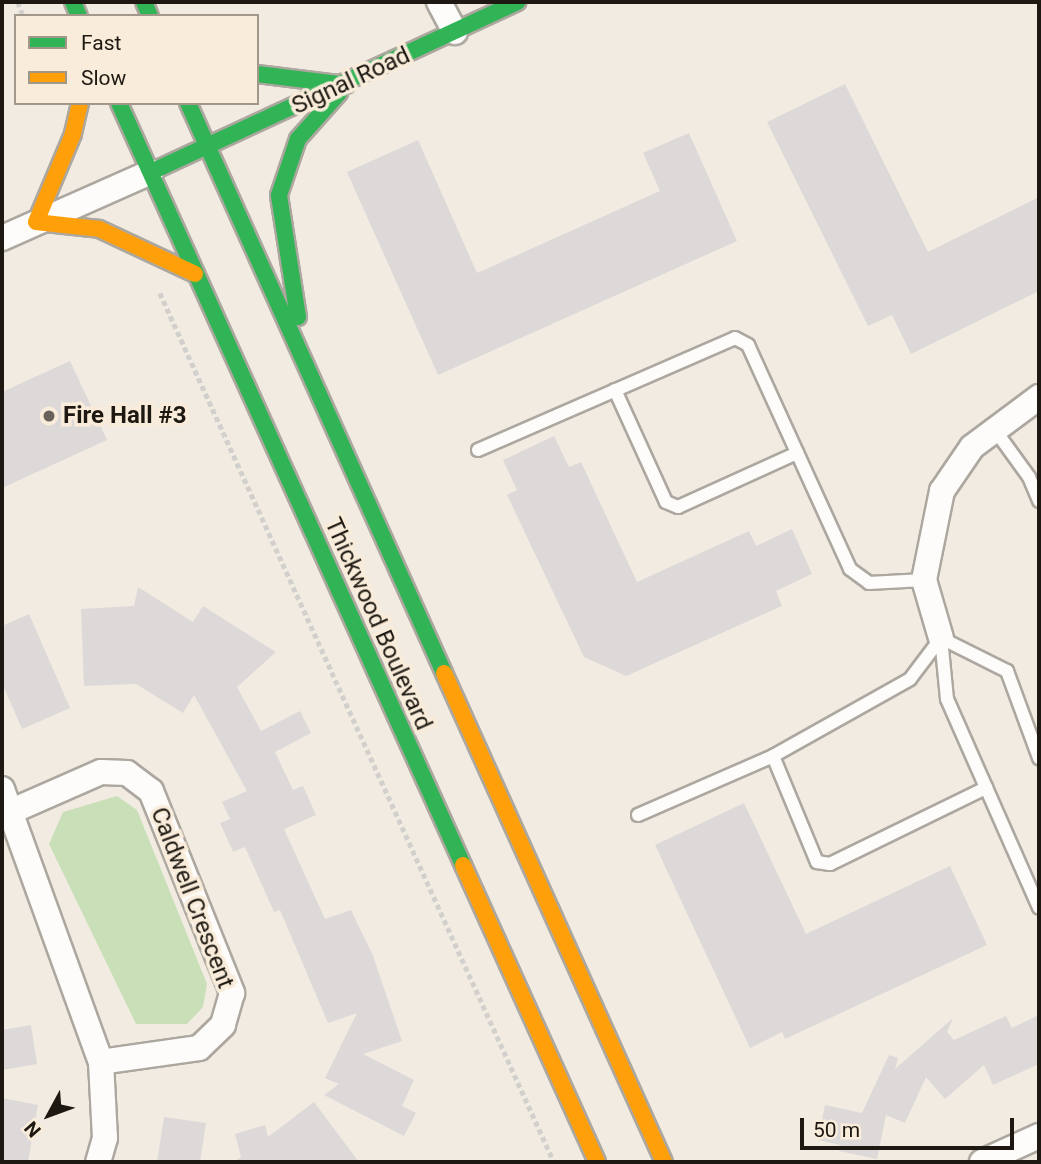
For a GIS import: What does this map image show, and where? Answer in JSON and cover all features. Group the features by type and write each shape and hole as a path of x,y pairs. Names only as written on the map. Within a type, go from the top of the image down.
{"main road":[{"name":"Signal Road","path":"151,172 346,85 517,2"},
{"path":"259,74 346,85"},
{"path":"305,360 279,195 298,139 346,85"},
{"path":"80,105 73,134 36,222 99,229 195,274"},
{"name":"Thickwood Boulevard","path":"120,105 597,1162"},
{"name":"Thickwood Boulevard","path":"189,105 664,1162"}],"street":[{"path":"439,2 455,32"},
{"path":"2,238 151,172"},
{"path":"941,638 924,580 942,491 972,447 1039,397"},
{"name":"Caldwell Crescent","path":"98,1162 105,1138 101,1062 7,800 101,772 127,773 150,791 232,993 223,1024 199,1048 101,1062"},
{"path":"982,1162 1039,1136"}],"lane":[{"path":"478,450 735,338 748,345 850,569 869,583 924,580"},
{"path":"615,390 666,502 678,507 797,453"},
{"path":"995,430 1029,477 1039,501"},
{"path":"638,815 773,756 910,679 941,638"},
{"path":"941,638 1007,671 1039,758"},
{"path":"941,638 947,699 1039,908"},
{"path":"773,756 817,862 830,864 986,788"}],"path":[{"path":"158,290 554,1162"}],"green space":[{"path":"117,796 137,810 207,984 203,1007 187,1024 136,1024 49,844 63,812"}],"building":[{"path":"845,84 928,252 1039,197 1039,291 911,354 892,315 868,326 767,122"},
{"path":"689,133 737,241 438,375 347,172 418,140 477,273 660,191 643,153"},
{"name":"Fire Hall #3","path":"70,361 107,440 2,488 2,392"},
{"path":"554,436 569,467 581,462 637,582 749,531 756,546 792,529 812,574 776,591 782,606 626,676 584,657 507,495 517,490 503,460"},
{"path":"138,587 193,622 203,606 276,652 237,687 261,731 300,711 311,733 275,752 293,790 303,786 316,815 284,829 325,919 351,910 373,956 402,1041 363,1054 414,1080 402,1106 416,1113 404,1136 324,1095 339,1084 325,1078 357,1013 328,1023 280,910 274,912 245,847 233,852 220,823 230,819 222,802 247,791 194,695 183,713 136,684 84,686 81,609 134,606"},
{"path":"29,614 70,708 22,729 2,683 2,626"},
{"path":"744,803 806,934 950,866 987,945 785,1039 782,1032 750,1048 655,845"},
{"path":"1039,1015 1039,1064 993,1085 984,1065 945,1099 926,1077 905,1123 886,1115 877,1159 839,1151 840,1145 818,1140 825,1105 862,1113 889,1055 898,1058 895,1069 953,1018 947,1032 954,1040 1006,1016 1012,1028"},
{"path":"31,1025 37,1064 2,1070 2,1030"},
{"path":"2,1098 38,1105 28,1162 2,1162"},
{"path":"314,1102 359,1162 234,1162 241,1157 235,1134 265,1125 268,1137"},
{"path":"164,1117 206,1123 200,1162 157,1162"}],"traffic: fast":[{"path":"73,2 78,14"},
{"path":"144,2 149,14"},
{"path":"151,172 517,2"},
{"path":"259,74 346,85"},
{"path":"298,317 279,195 298,139 339,93"},
{"path":"120,105 463,865"},
{"path":"189,105 444,673"}],"traffic: slow":[{"path":"80,105 73,134 36,222 99,229 195,274"},
{"path":"444,673 664,1162"},
{"path":"463,865 597,1162"}],"place":[{"name":"Fire Hall #3","path":"49,416"}]}
